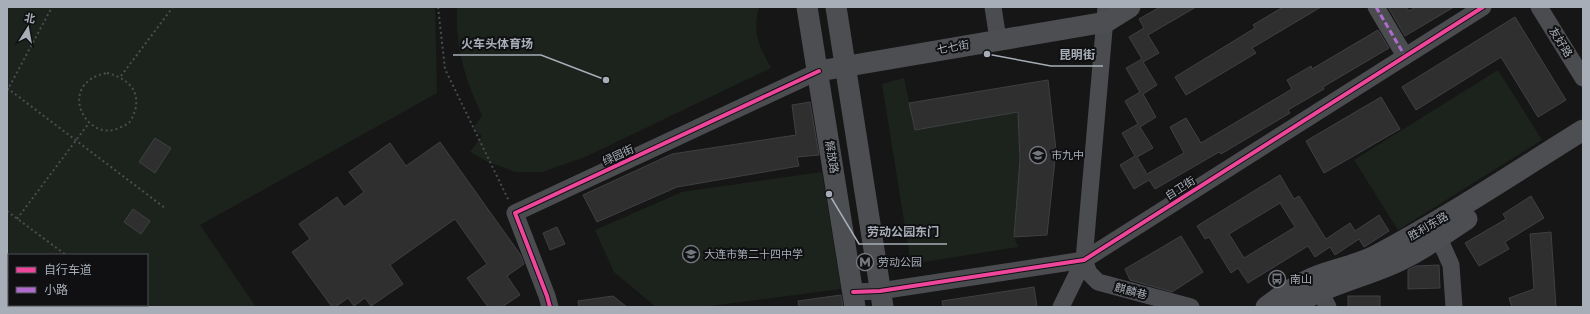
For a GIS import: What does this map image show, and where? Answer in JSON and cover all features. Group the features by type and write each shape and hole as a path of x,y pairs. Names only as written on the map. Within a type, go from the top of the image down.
{"main road":[{"name":"解放路","path":"807,7 854,300"},
{"path":"836,7 881,299"},
{"name":"七七街","path":"818,71 998,39 1130,7"},
{"name":"胜利东路","path":"1438,230 1583,130"},
{"path":"1291,307 1320,292 1392,265 1438,230 1583,144"},
{"path":"1266,307 1282,294 1320,292"}],"street":[{"path":"993,7 998,39"},
{"path":"1376,7 1405,56"},
{"name":"自卫街","path":"854,300 881,299 1084,260 1483,7"},
{"name":"友好路","path":"1539,7 1583,78"},
{"path":"1062,307 1084,260 1106,14"},
{"name":"绿园街","path":"515,213 818,71"},
{"path":"515,213 548,296 550,307"},
{"path":"1438,230 1451,265 1454,307"},
{"name":"麒麟巷","path":"1084,260 1089,273 1098,282 1191,307"}],"path":[{"path":"52,7 8,90 165,208"},
{"path":"121,76 173,7"},
{"path":"438,7 445,69 515,213"},
{"path":"107,73 121,76 132,86 137,109 129,123 116,130 99,129 89,123 84,116 79,104 81,90 86,81 94,75 107,73"},
{"path":"17,219 89,123"},
{"path":"7,211 65,254"}],"shaded area":[{"path":"7,7 435,7 437,93 200,225 256,307 7,307"},
{"path":"457,7 759,7 756,24 758,39 771,68 585,157 542,172 516,172 488,162 470,152 482,136 473,129 482,115 462,63 458,36"},
{"path":"1498,70 1542,140 1398,230 1354,160"},
{"path":"904,78 915,130 1018,112 1020,160 1014,237 1018,247 911,264 882,84"},
{"path":"822,172 841,289 702,307 656,307 614,272 595,230 682,192"}],"building":[{"path":"1160,7 1196,7 1148,35 1159,53 1143,62 1157,85 1143,94 1156,117 1140,127 1153,148 1137,157 1147,174 1184,153 1170,127 1186,118 1201,143 1292,89 1287,80 1311,66 1312,69 1378,30 1389,48 1323,87 1324,89 1288,110 1290,113 1221,154 1219,152 1155,189 1149,180 1134,189 1120,165 1135,156 1122,133 1138,124 1125,101 1140,92 1126,68 1142,59 1129,37 1144,28 1139,19"},
{"path":"1283,7 1321,7 1252,48 1256,53 1186,95 1175,77 1255,28 1253,25"},
{"path":"1388,7 1406,7 1409,11 1416,7 1454,7 1405,36"},
{"path":"1515,17 1566,100 1538,117 1501,57 1416,110 1402,87"},
{"name":"市九中","path":"1048,80 1056,150 1047,235 1014,237 1020,160 1018,112 915,130 909,103"},
{"path":"1381,97 1400,129 1324,173 1306,141"},
{"path":"810,102 819,155 797,157 799,166 677,187 597,222 583,195 672,154 796,135 792,105"},
{"path":"155,138 171,148 155,173 139,162"},
{"path":"440,142 520,254 524,264 507,276 520,295 502,307 488,307 467,278 487,264 455,219 390,265 403,284 371,306 365,298 354,306 348,298 335,307 332,307 292,252 310,239 299,224 337,197 344,207 364,192 349,172 390,143 406,166"},
{"path":"1280,175 1294,199 1299,196 1326,239 1350,223 1355,231 1379,215 1389,231 1364,247 1359,239 1335,255 1330,247 1315,257 1308,246 1248,283 1238,268 1231,273 1209,237 1205,239 1197,226","holes":["1280,203 1295,227 1244,258 1229,234"]},
{"path":"1531,196 1544,218 1505,242 1509,249 1479,266 1465,243 1506,219 1503,214"},
{"path":"133,209 150,221 141,234 124,222"},
{"path":"557,227 565,244 550,250 543,233"},
{"path":"1551,232 1556,307 1512,307 1509,298 1534,289 1530,234"},
{"path":"1181,236 1203,272 1172,292 1130,280 1125,269"},
{"path":"1439,265 1440,288 1408,289 1408,270 1416,266"},
{"path":"1034,287 1037,307 943,307 942,301"},
{"path":"841,295 843,307 799,307 798,301"},
{"path":"613,296 627,307 579,307 578,301"},
{"path":"1348,296 1380,296 1380,307 1348,307"}],"marked path":[{"path":"1376,7 1405,56"}],"cycle path":[{"path":"853,292 880,291 1084,260 1483,7"},
{"path":"550,307 515,213 819,71"}],"place":[{"name":"昆明街","path":"987,54"},
{"name":"火车头体育场","path":"606,80"},
{"name":"市九中","path":"1038,155"},
{"name":"劳动公园东门","path":"829,194"},
{"name":"大连市第二十四中学","path":"691,254"},
{"name":"劳动公园","path":"865,262"},
{"name":"南山","path":"1277,279"}]}
